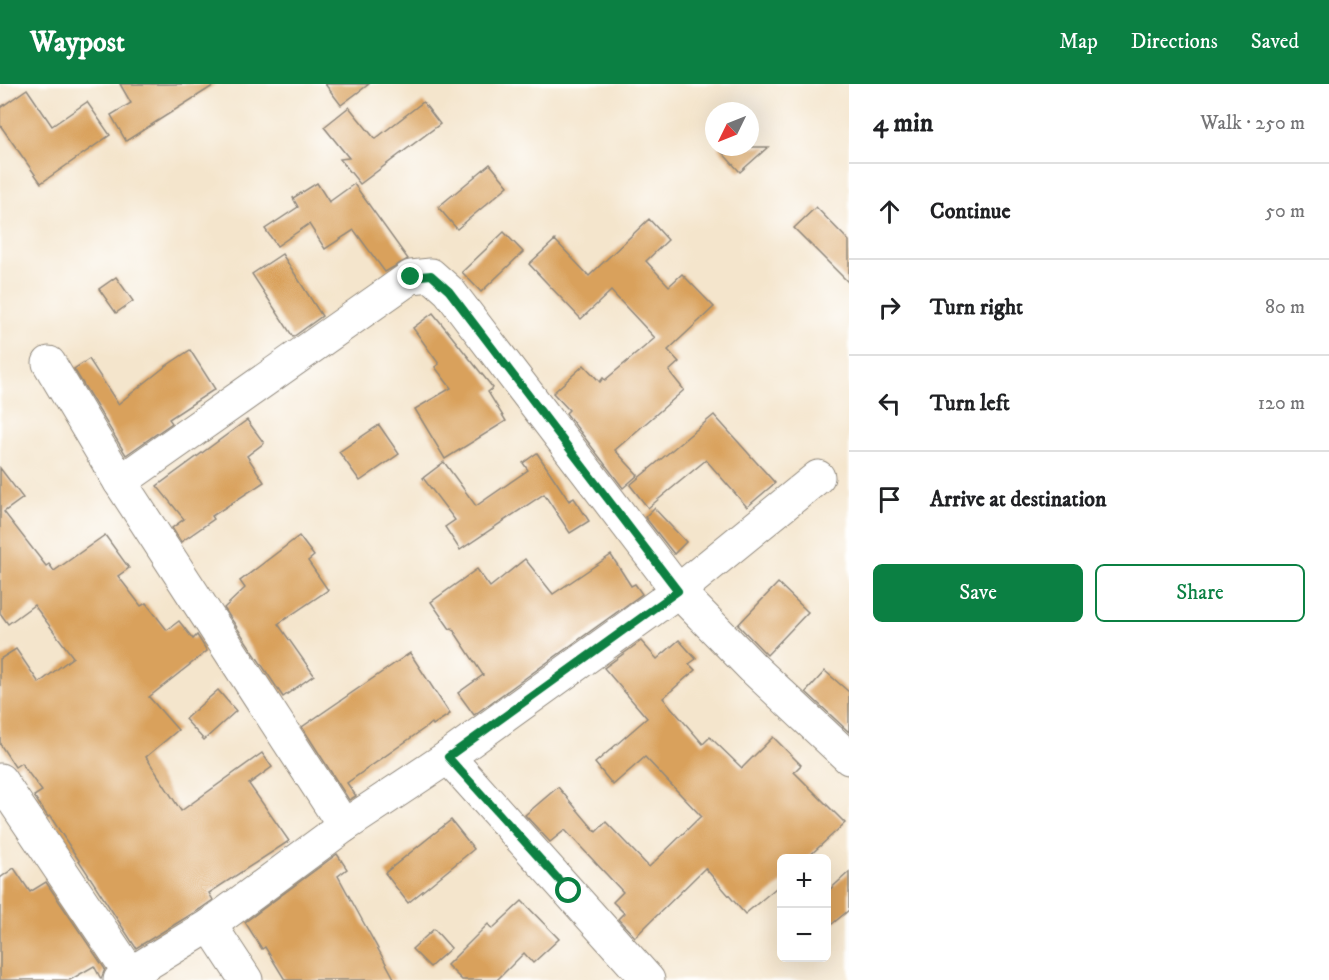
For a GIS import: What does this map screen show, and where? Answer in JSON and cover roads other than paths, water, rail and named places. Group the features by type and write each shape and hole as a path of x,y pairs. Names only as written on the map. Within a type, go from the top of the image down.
{"street":[{"path":"120,482 411,277 431,275 449,291 678,591 753,668 849,758"},
{"path":"49,363 120,482 344,826"},
{"path":"0,780 125,977 210,925 344,826 448,757 678,591 818,477"},
{"path":"448,757 648,980"},
{"path":"210,925 246,980"}]}
